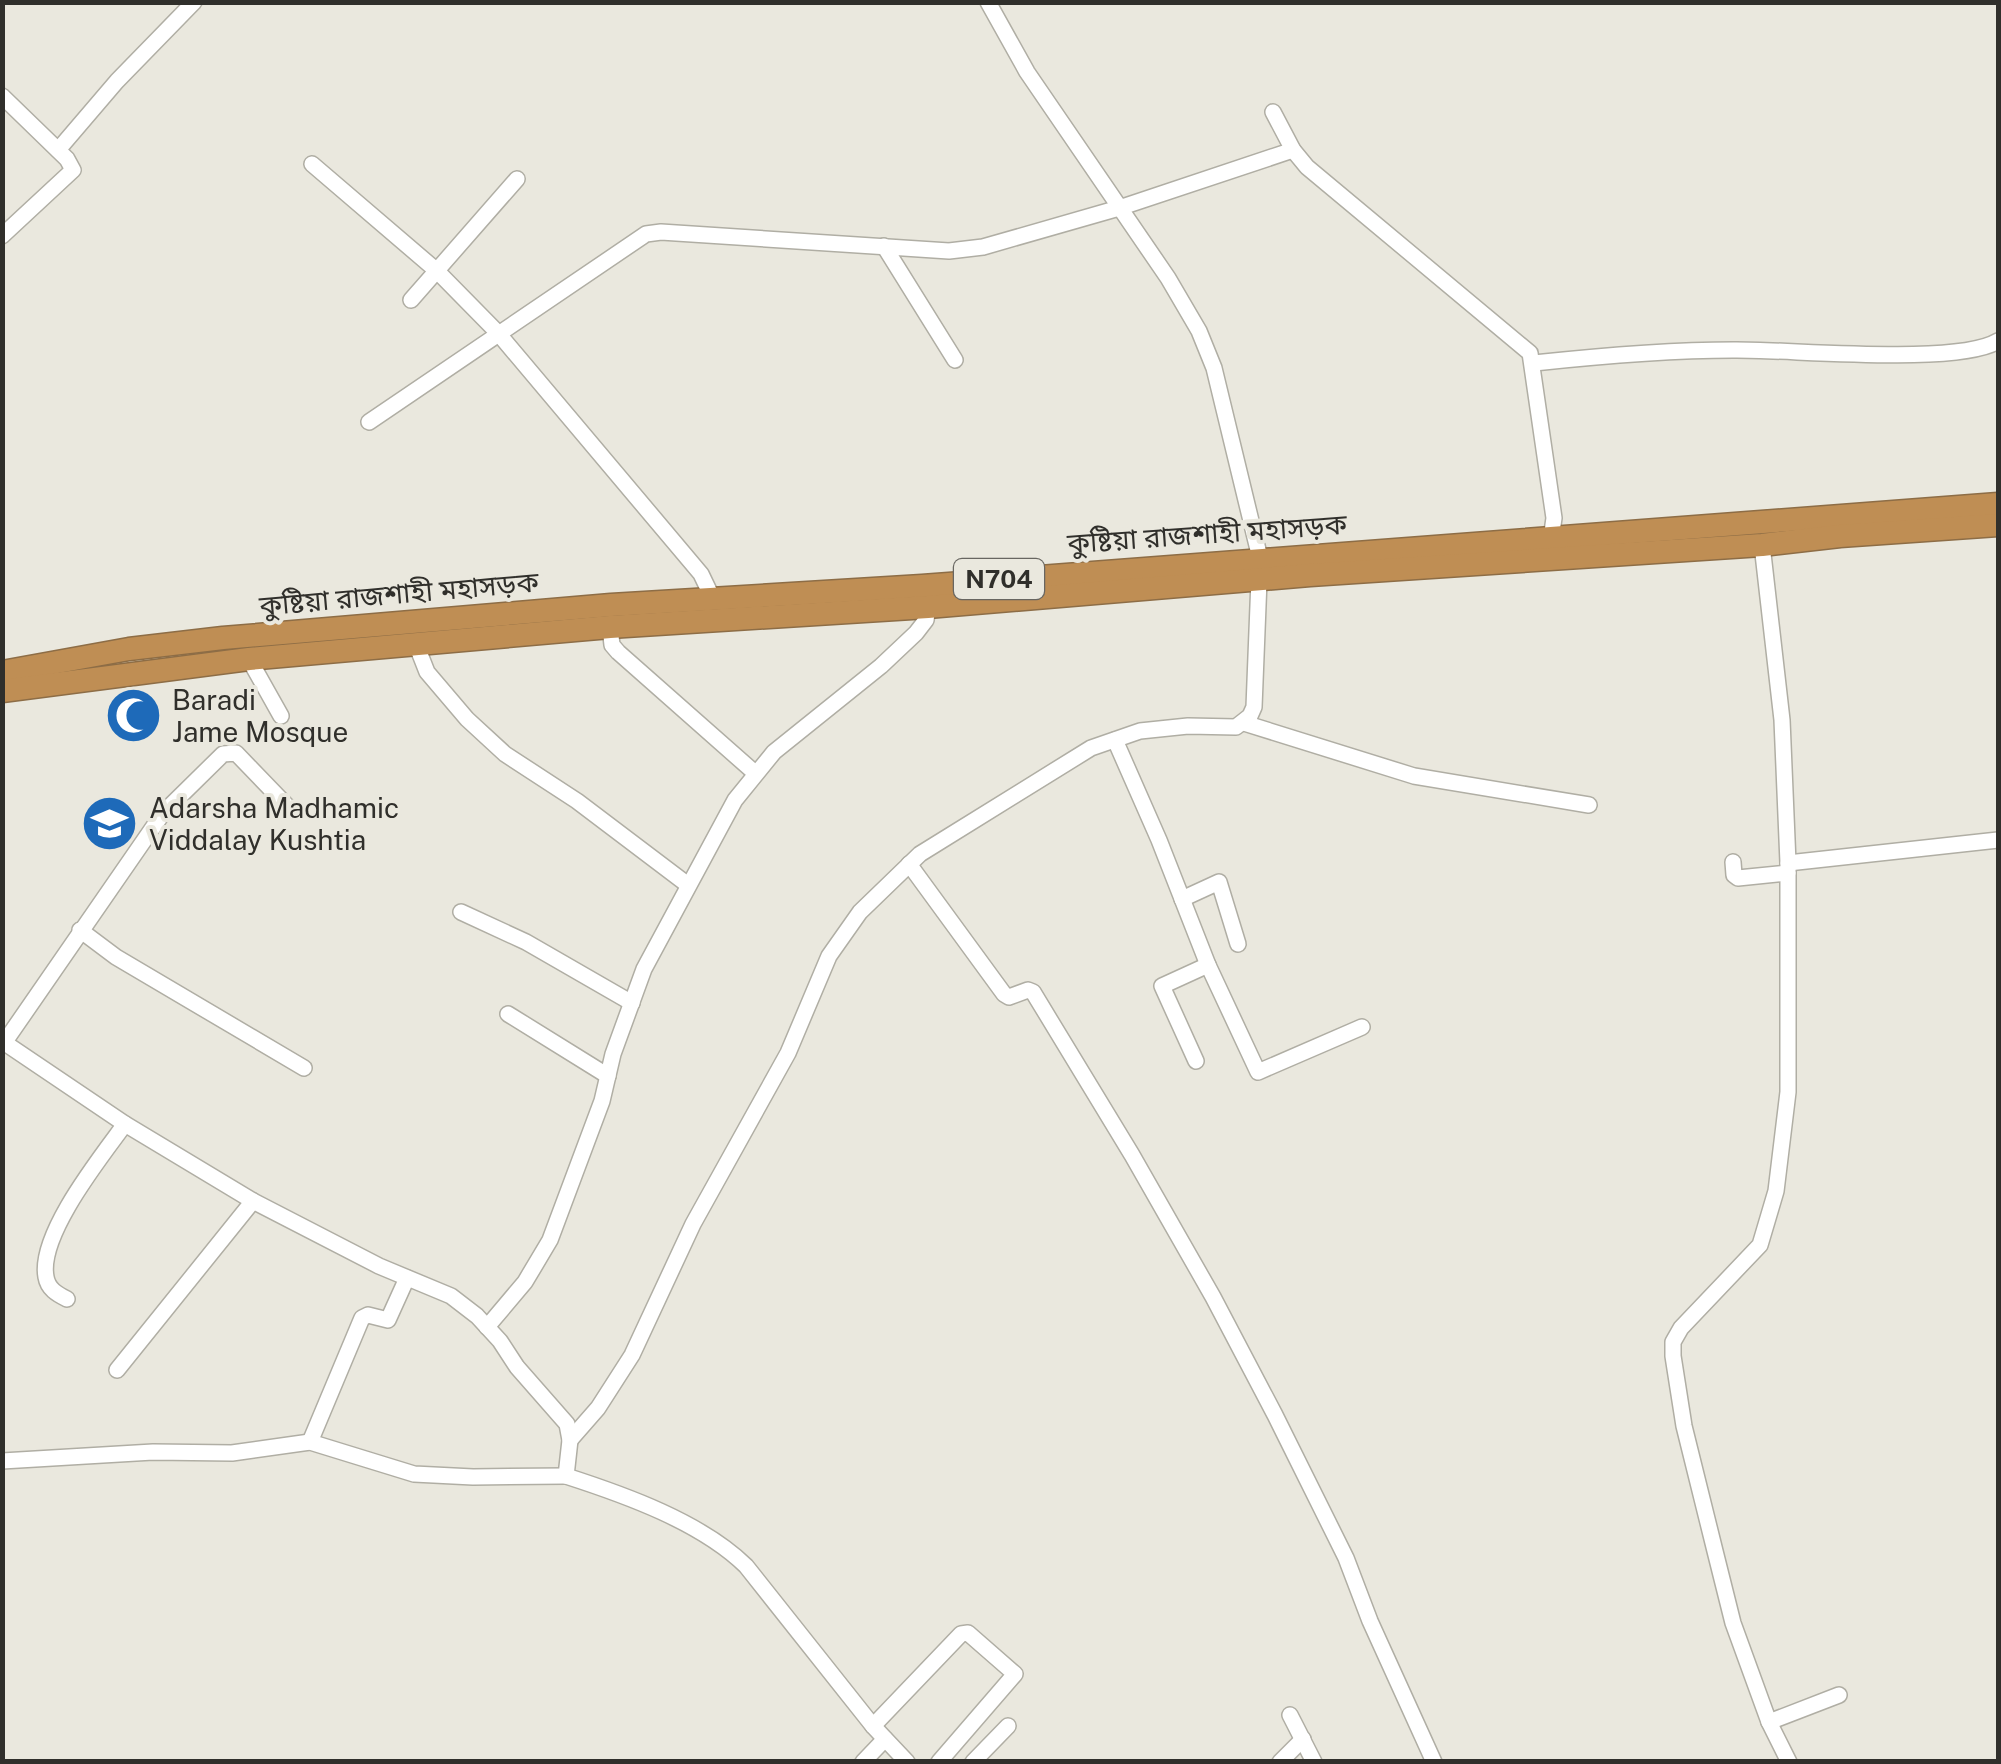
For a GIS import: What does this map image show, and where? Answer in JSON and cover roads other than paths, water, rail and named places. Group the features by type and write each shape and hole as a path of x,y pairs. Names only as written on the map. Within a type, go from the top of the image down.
{"highway":[{"name":"কুষ্টিয়া রাজশাহী মহাসড়ক","path":"1309,565 1762,546 1838,527 1998,504"},
{"name":"কুষ্টিয়া রাজশাহী মহাসড়ক","path":"2,691 249,659 610,627 714,599 1259,569 1551,539 1838,527 1998,525"},
{"name":"কুষ্টিয়া রাজশাহী মহাসড়ক","path":"2,672 223,638 661,613 928,607 1259,569"},
{"path":"222,662 223,638"}],"street":[{"path":"58,150 194,2"},
{"path":"570,1440 598,1408 632,1354 694,1224 788,1053 829,956 860,912 909,864 1035,780 1091,748 1140,731 1236,727 1244,723 1254,708 1259,569 1241,471 1206,349 1168,278 1027,72 988,2"},
{"path":"2,96 74,170 2,236"},
{"path":"1273,112 1307,167 1527,348 1534,363 1554,518 1551,539"},
{"path":"370,422 646,234 949,252 982,247 1120,208 1293,150"},
{"path":"312,164 437,271 498,333 701,574 714,599"},
{"path":"412,300 517,180"},
{"path":"884,246 955,360"},
{"path":"1534,363 1730,350 1935,354 1981,350 1998,341"},
{"path":"1762,546 1782,720 1788,868 1788,1092 1776,1192 1760,1246 1681,1328 1673,1342 1672,1356 1684,1426 1734,1623 1770,1722 1790,1762"},
{"path":"487,1327 526,1282 550,1240 602,1101 644,969 736,800 774,752 904,644 926,620 928,607"},
{"path":"610,627 612,645 618,652 755,773"},
{"path":"416,644 427,672 467,719 504,754 577,801 688,885"},
{"path":"249,659 281,716"},
{"path":"1244,723 1414,776 1589,805"},
{"path":"1116,740 1208,966 1258,1072 1362,1028"},
{"path":"290,808 236,754 223,754 163,812 4,1042 125,1124 253,1201 407,1278 452,1296 487,1327 567,1424 570,1440 566,1476"},
{"path":"1733,862 1738,878 1998,840"},
{"path":"909,864 1004,994 1009,997 1033,992 1132,1156 1214,1298 1290,1444 1346,1558 1434,1762"},
{"path":"1182,898 1216,882 1221,884 1238,944"},
{"path":"461,912 526,942 632,1004"},
{"path":"80,930 116,957 304,1068"},
{"path":"1196,1061 1162,986 1208,966"},
{"path":"508,1014 608,1076"},
{"path":"66,1299 48,1284 48,1252 67,1207 125,1124"},
{"path":"117,1370 253,1201"},
{"path":"310,1442 362,1318 368,1315 388,1320 407,1278"},
{"path":"2,1461 252,1451 310,1442 426,1475 566,1476 702,1532 726,1546 907,1762"},
{"path":"863,1762 879,1732 961,1634 968,1633 1015,1674 939,1762"},
{"path":"1770,1722 1839,1695"},
{"path":"1290,1714 1314,1762"},
{"path":"973,1762 1008,1726"},
{"path":"1280,1762 1302,1738"}],"place":[{"name":"Baradi Jame Mosque","path":"133,715"},
{"name":"Adarsha Madhamic Viddalay Kushtia","path":"110,823"}]}
